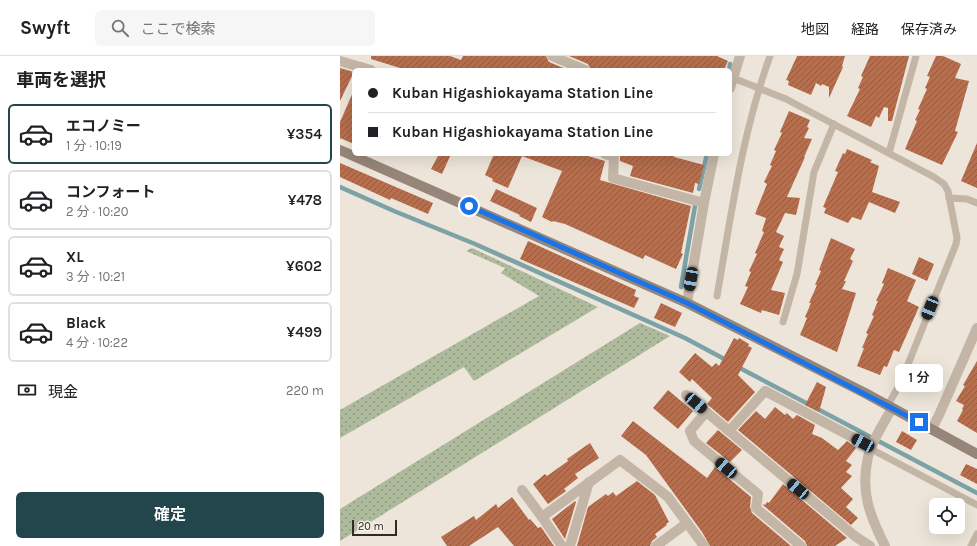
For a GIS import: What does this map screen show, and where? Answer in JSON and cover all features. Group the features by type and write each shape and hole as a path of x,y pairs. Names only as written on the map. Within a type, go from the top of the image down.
{"main road":[{"path":"340,150 352,154"},
{"path":"359,156 687,303 890,407 977,454"}],"street":[{"path":"552,56 580,68"},
{"path":"732,81 737,57"},
{"path":"340,61 364,68"},
{"path":"610,156 614,158 613,178 704,203"},
{"path":"687,303 714,156"},
{"path":"932,429 975,340 977,328"},
{"path":"729,431 765,391 873,444"},
{"path":"686,395 856,537 870,546"},
{"path":"885,546 871,518 865,488 868,457 890,407"},
{"path":"706,412 690,431 694,440 758,494 756,508 801,546"},
{"path":"542,517 620,460 668,497 704,546"},
{"path":"570,546 589,482"},
{"path":"522,490 562,546"},
{"path":"656,546 687,523"}],"lane":[{"path":"717,296 734,194 758,88 770,56"},
{"path":"888,153 916,56"},
{"path":"733,78 786,99 834,124 934,177 944,184 948,191 957,238 956,244 890,407"},
{"path":"783,322 797,274 814,172 834,124"},
{"path":"949,198 977,203"},
{"path":"873,444 977,505"},
{"path":"971,546 977,534"}],"green space":[{"path":"472,248 598,307 474,381 464,367 340,438 340,410 539,296 501,273 505,268 466,251"},
{"path":"640,323 670,336 340,541 340,509"}],"building":[{"path":"371,56 450,56 461,60 463,56 546,56 549,62 563,68 400,68 371,59"},
{"path":"569,56 717,56 728,61 725,68 590,68 588,64"},
{"path":"797,56 845,56 843,67 829,98 829,87 822,84 821,86 816,83 811,95 788,85 789,81 786,80"},
{"path":"870,56 909,56 892,121 888,121 888,108 884,107 879,118 876,116 871,127 847,116 860,89 858,88 863,77 861,76"},
{"path":"936,56 943,56 961,64 955,78 969,81 955,131 958,132 942,165 905,149 917,121 915,120 920,110 918,109 927,89 925,88 930,77 927,76"},
{"path":"340,68 352,71 352,76 340,101"},
{"path":"352,95 352,143 340,138 340,122"},
{"path":"789,111 810,120 807,127 809,128 804,138 812,139 787,197 800,198 796,215 785,213 776,232 784,236 779,247 784,249 779,260 783,262 771,290 785,293 779,315 762,310 761,313 740,304 748,287 745,286 751,272 749,271 757,254 755,253 764,232 762,231 766,218 755,214 767,184 764,182 772,166 770,165 776,151 774,150 782,133 780,132"},
{"path":"977,143 977,188 961,181"},
{"path":"847,149 872,160 870,162 879,166 872,192 900,202 895,213 869,202 861,220 852,217 848,223 824,213 826,208 823,207 838,172 835,171 843,153 845,154"},
{"path":"438,156 450,156 442,174 431,169"},
{"path":"493,156 522,156 508,188 492,181 493,179 485,175"},
{"path":"522,156 588,156 605,161 600,180 691,206 681,253 683,254 676,269 645,255 643,259 565,224 552,222 542,217 562,171"},
{"path":"620,156 674,156 704,165 699,184 695,183 693,193 630,176 633,166 620,161"},
{"path":"340,163 433,203 428,214 391,198 390,200 340,177"},
{"path":"496,189 537,208 531,222 519,216 520,215 490,201"},
{"path":"831,238 855,249 850,259 853,261 842,289 856,293 837,352 800,335 807,318 805,317 811,303 809,303 817,285 815,285 821,271 819,270"},
{"path":"528,241 636,290 634,296 639,298 634,308 520,259"},
{"path":"919,257 934,264 927,281 912,274"},
{"path":"888,268 916,280 907,301 919,307 899,352 894,350 887,367 884,366 880,375 857,366 868,334 866,333 874,316 872,315 878,301 876,301 884,284 882,283"},
{"path":"661,303 682,313 675,327 654,318"},
{"path":"734,338 738,340 739,338 749,344 748,346 752,348 738,375 755,392 728,422 707,404 712,398 692,379 690,382 679,372 695,353 712,367 716,363 719,366"},
{"path":"977,361 977,433 957,421 964,405 956,401 965,386 963,385"},
{"path":"817,382 826,387 819,412 805,405"},
{"path":"668,390 693,411 678,429 653,408"},
{"path":"775,407 785,415 787,413 793,419 797,415 815,425 812,434 822,438 838,450 847,441 856,448 846,461 852,465 846,472 852,476 841,488 853,499 846,507 858,518 851,525 738,430 756,411 765,419"},
{"path":"633,421 707,478 715,467 751,497 750,507 752,513 791,546 710,546 702,532 646,455 621,436"},
{"path":"718,430 742,450 730,462 706,443"},
{"path":"902,431 917,440 911,450 896,442"},
{"path":"590,443 599,458 575,474 578,478 564,489 566,491 548,504 533,484 545,474 547,476 568,461 567,459"},
{"path":"966,464 977,469 977,484 960,475"},
{"path":"637,481 655,495 669,522 655,534 657,537 652,541 650,546 577,546 588,507 606,494 608,496 613,492 616,496"},
{"path":"783,484 847,538 835,546 807,546 805,541 763,505 767,502 769,503"},
{"path":"512,497 529,520 530,519 538,528 541,527 554,546 514,546 498,527 469,546 447,546 441,537 474,516 476,520 496,504 498,508"},
{"path":"575,501 576,502 565,539 552,519"}],"waterway":[{"path":"729,68 730,64"},
{"path":"699,189 707,156"},
{"path":"340,187 475,244 685,338 728,361"},
{"path":"681,287 695,206"},
{"path":"736,366 977,493"}],"route":[{"path":"469,206 687,303 919,422"}]}
